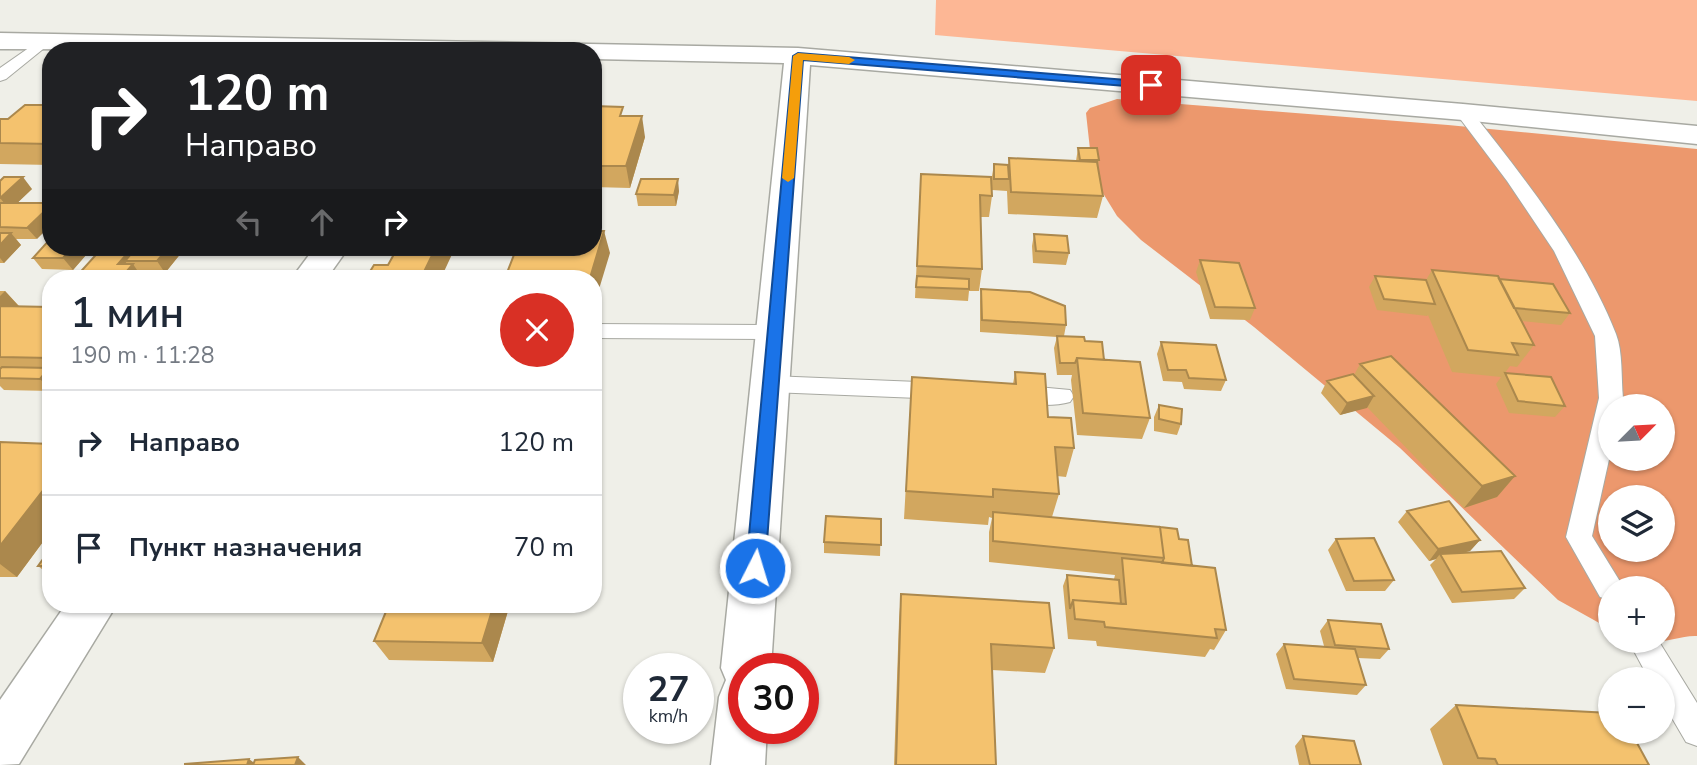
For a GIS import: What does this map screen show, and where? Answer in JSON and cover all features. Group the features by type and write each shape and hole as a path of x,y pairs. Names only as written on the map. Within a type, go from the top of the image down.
{"street":[{"path":"0,41 43,42"},
{"path":"602,51 798,56 1463,112 1697,135"},
{"path":"747,653 798,56"},
{"path":"0,745 87,613"},
{"path":"738,765 740,744"}],"lane":[{"path":"0,76 42,43"},
{"path":"1463,112 1514,178 1564,251 1606,336 1611,398 1579,537 1603,576"},
{"path":"602,331 776,332"},
{"path":"771,384 965,392"},
{"path":"992,393 1062,396"},
{"path":"1650,653 1697,731"}],"shaded area":[{"path":"936,0 1697,0 1697,101 935,35"},
{"path":"1117,99 1448,125 1697,149 1697,636 1675,639 1675,576 1598,576 1598,622 1558,600 1400,448 1254,327 1141,240 1117,216 1093,177 1086,113 1090,108"}],"building":[{"path":"25,105 42,105 42,144 0,143 0,119 8,119"},
{"path":"602,106 623,107 620,116 642,116 626,166 602,166"},
{"path":"1078,148 1097,148 1099,160 1080,160"},
{"path":"1009,158 1097,162 1103,196 1011,192"},
{"path":"994,164 1008,165 1009,179 994,179"},
{"path":"921,174 991,177 992,196 980,195 982,269 917,266"},
{"path":"4,177 23,177 0,198 0,181"},
{"path":"641,179 678,179 674,195 636,194"},
{"path":"0,203 42,203 42,214 27,228 0,227"},
{"path":"0,233 11,233 0,245"},
{"path":"1034,234 1067,236 1069,253 1036,251"},
{"path":"42,248 42,256 65,256 63,258 33,258"},
{"path":"95,256 125,256 118,264 133,264 128,270 82,270"},
{"path":"129,256 161,256 157,261 125,261"},
{"path":"393,256 432,256 425,270 371,270 374,265 388,265"},
{"path":"514,256 597,256 592,270 508,270"},
{"path":"1200,260 1239,263 1255,308 1215,307"},
{"path":"1432,270 1498,276 1534,345 1512,343 1518,355 1468,350"},
{"path":"917,276 969,279 969,289 916,287"},
{"path":"1375,276 1426,280 1435,304 1384,299"},
{"path":"1499,279 1553,284 1570,313 1514,308"},
{"path":"981,289 1030,292 1065,306 1066,325 982,320"},
{"path":"0,306 42,307 42,358 0,357"},
{"path":"1057,336 1084,337 1085,341 1102,342 1104,360 1077,358 1075,363 1060,363"},
{"path":"1161,342 1216,345 1226,380 1189,378 1186,370 1168,370"},
{"path":"1391,356 1515,476 1482,486 1360,364"},
{"path":"1077,358 1140,362 1150,418 1083,413"},
{"path":"42,368 42,377 40,379 0,378 0,369"},
{"path":"1015,372 1045,374 1048,417 1071,418 1074,448 1055,447 1059,494 993,489 993,497 906,491 912,377 1016,384"},
{"path":"1505,373 1551,377 1565,406 1518,401"},
{"path":"1353,374 1374,396 1347,403 1327,381"},
{"path":"1159,405 1182,409 1181,424 1159,419"},
{"path":"0,442 42,444 42,492 0,546"},
{"path":"1449,501 1480,540 1438,549 1407,511"},
{"path":"993,512 1160,527 1164,558 993,541"},
{"path":"826,516 881,519 881,545 824,542"},
{"path":"1160,527 1177,529 1179,539 1188,540 1192,566 1162,563 1164,558"},
{"path":"1374,538 1394,580 1354,581 1336,539"},
{"path":"1501,551 1525,588 1462,592 1440,554"},
{"path":"1122,558 1215,568 1226,630 1215,629 1217,638 1105,627 1104,622 1075,619 1073,600 1126,604"},
{"path":"1067,575 1119,580 1121,604 1073,600 1070,609"},
{"path":"901,594 1049,603 1054,648 991,644 996,765 896,765"},
{"path":"385,613 491,613 482,643 374,641"},
{"path":"1328,620 1381,624 1389,649 1335,645"},
{"path":"1284,644 1355,649 1366,685 1294,679"},
{"path":"1456,705 1598,712 1598,744 1638,744 1649,765 1498,765 1495,759 1478,758"},
{"path":"1303,736 1354,741 1361,765 1310,765"},
{"path":"298,757 295,765 253,765 255,760"},
{"path":"249,759 247,765 185,765 185,764"}],"slow traffic":[{"path":"788,178 798,56 849,60"}],"route":[{"path":"755,568 798,56 1151,85"}]}
